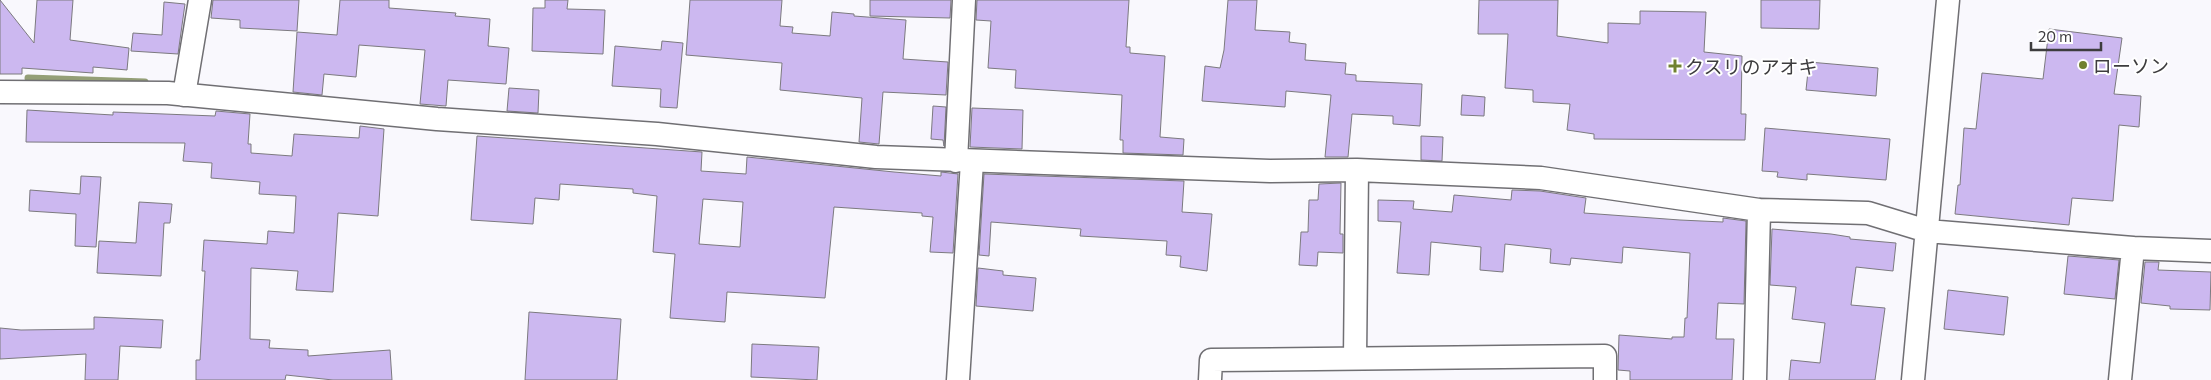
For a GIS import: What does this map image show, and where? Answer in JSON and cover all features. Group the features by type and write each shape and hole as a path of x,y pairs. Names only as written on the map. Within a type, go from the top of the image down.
{"street":[{"path":"184,95 200,0"},
{"path":"958,380 964,161 964,0"},
{"path":"1913,380 1948,0"},
{"path":"0,92 168,93 438,119 657,134 876,157 1270,171 1357,170 1542,178 1759,210 1868,213 1927,231 2133,248 2211,252"},
{"path":"1355,358 1357,170"},
{"path":"1755,380 1759,210"},
{"path":"2120,380 2133,248"},
{"path":"1210,380 1211,360 1605,356 1605,380"}],"building":[{"path":"0,0 34,43 37,0 73,0 70,40 129,48 127,70 93,67 93,73 22,68 22,74 0,74"},
{"path":"213,0 299,0 297,31 240,28 240,20 211,18"},
{"path":"340,0 389,0 389,8 456,13 455,16 490,19 488,46 509,48 506,84 448,80 446,106 420,104 425,50 359,45 356,77 324,74 322,95 293,92 297,32 337,35"},
{"path":"545,0 568,0 567,9 605,10 603,54 532,51 533,8 545,8"},
{"path":"690,0 782,0 780,26 793,27 792,33 830,36 832,12 854,14 854,16 906,20 903,59 948,62 946,95 883,92 879,144 859,142 862,98 780,90 782,63 686,55"},
{"path":"870,0 951,0 950,18 870,16"},
{"path":"977,0 1129,0 1126,47 1130,47 1130,53 1165,56 1160,137 1184,139 1183,155 1123,153 1123,140 1120,140 1122,95 1015,88 1016,70 988,68 991,21 976,20"},
{"path":"1228,0 1257,0 1255,30 1290,32 1289,42 1306,44 1305,60 1346,63 1345,74 1356,75 1356,81 1422,84 1420,126 1393,124 1393,116 1352,114 1348,157 1325,157 1331,95 1286,91 1285,107 1202,101 1205,66 1220,68 1224,50"},
{"path":"1479,0 1558,0 1557,36 1608,43 1608,23 1640,24 1640,11 1706,12 1704,52 1742,56 1741,114 1746,114 1745,140 1594,139 1594,134 1567,130 1570,104 1533,102 1533,90 1505,88 1508,34 1478,34"},
{"path":"1761,0 1820,0 1819,29 1761,28"},
{"path":"164,2 185,4 178,54 131,51 133,33 162,35"},
{"path":"2049,29 2122,38 2114,94 2141,96 2139,127 2119,125 2113,201 2072,198 2069,225 1955,214 1958,185 1960,185 1964,128 1976,129 1982,73 2043,79"},
{"path":"662,41 683,43 677,108 660,107 661,89 612,86 615,46 661,50"},
{"path":"1809,62 1878,68 1876,96 1806,90"},
{"path":"509,88 539,90 538,113 507,111"},
{"path":"1462,95 1485,97 1484,116 1461,115"},
{"path":"933,106 946,107 944,146 943,140 931,139"},
{"path":"972,108 1023,110 1022,149 970,147"},
{"path":"27,110 113,115 113,112 215,116 216,111 250,114 248,144 251,144 251,153 292,156 294,134 359,138 360,126 384,129 378,216 338,213 333,292 296,290 298,271 251,268 250,339 270,340 269,348 308,350 308,356 390,350 392,380 333,380 286,375 285,380 196,380 196,360 200,360 205,271 202,271 204,240 267,244 268,231 294,233 296,196 259,194 260,182 211,178 212,163 183,161 185,143 26,142"},
{"path":"1765,128 1890,139 1886,180 1807,174 1807,180 1777,177 1778,172 1762,171"},
{"path":"477,136 702,152 701,171 746,174 747,157 941,176 941,172 958,174 953,253 930,252 933,217 922,216 922,213 834,207 825,298 727,292 725,322 670,318 675,254 653,252 657,196 633,193 633,189 560,184 559,200 535,198 533,224 471,220","holes":["703,199 743,202 740,247 699,244"]},
{"path":"1421,136 1443,137 1442,161 1421,160"},
{"path":"984,174 1184,181 1182,212 1212,214 1207,271 1180,267 1181,256 1166,255 1167,241 1080,236 1081,229 991,222 989,256 979,255"},
{"path":"81,176 101,177 96,247 75,246 76,214 29,211 30,190 80,194"},
{"path":"1341,183 1340,234 1343,234 1343,253 1318,252 1317,266 1299,265 1301,232 1308,232 1309,200 1318,200 1319,184"},
{"path":"1512,190 1540,191 1586,198 1584,213 1680,220 1723,222 1723,218 1746,221 1744,304 1718,303 1716,339 1734,339 1732,380 1630,380 1630,371 1618,370 1619,335 1672,339 1672,337 1684,337 1685,318 1687,318 1690,253 1623,247 1622,263 1571,258 1570,265 1550,263 1551,249 1505,244 1503,272 1480,270 1481,247 1431,242 1429,275 1397,273 1401,222 1378,221 1378,200 1414,201 1413,209 1452,212 1454,195 1511,200"},
{"path":"139,202 172,204 170,223 164,223 161,276 97,273 99,241 136,243"},
{"path":"1772,229 1831,234 1850,237 1850,239 1896,243 1893,271 1856,267 1851,305 1885,308 1875,380 1789,380 1791,360 1820,363 1825,323 1792,319 1796,287 1770,285"},
{"path":"2068,256 2119,260 2115,299 2064,294"},
{"path":"2145,262 2159,262 2158,270 2211,272 2210,310 2170,309 2170,306 2141,303"},
{"path":"978,268 1003,271 1003,275 1036,278 1033,311 976,306"},
{"path":"1948,290 2008,297 2004,335 1944,329"},
{"path":"529,312 621,319 617,380 525,380"},
{"path":"94,317 163,320 161,348 120,346 118,380 85,380 86,354 0,359 0,328 21,330 94,329"},
{"path":"752,344 819,347 817,380 751,377"}],"waterway":[{"path":"28,78 145,82"}],"place":[{"name":"ローソン","path":"2083,65"},
{"name":"クスリのアオキ","path":"1675,66"}]}
